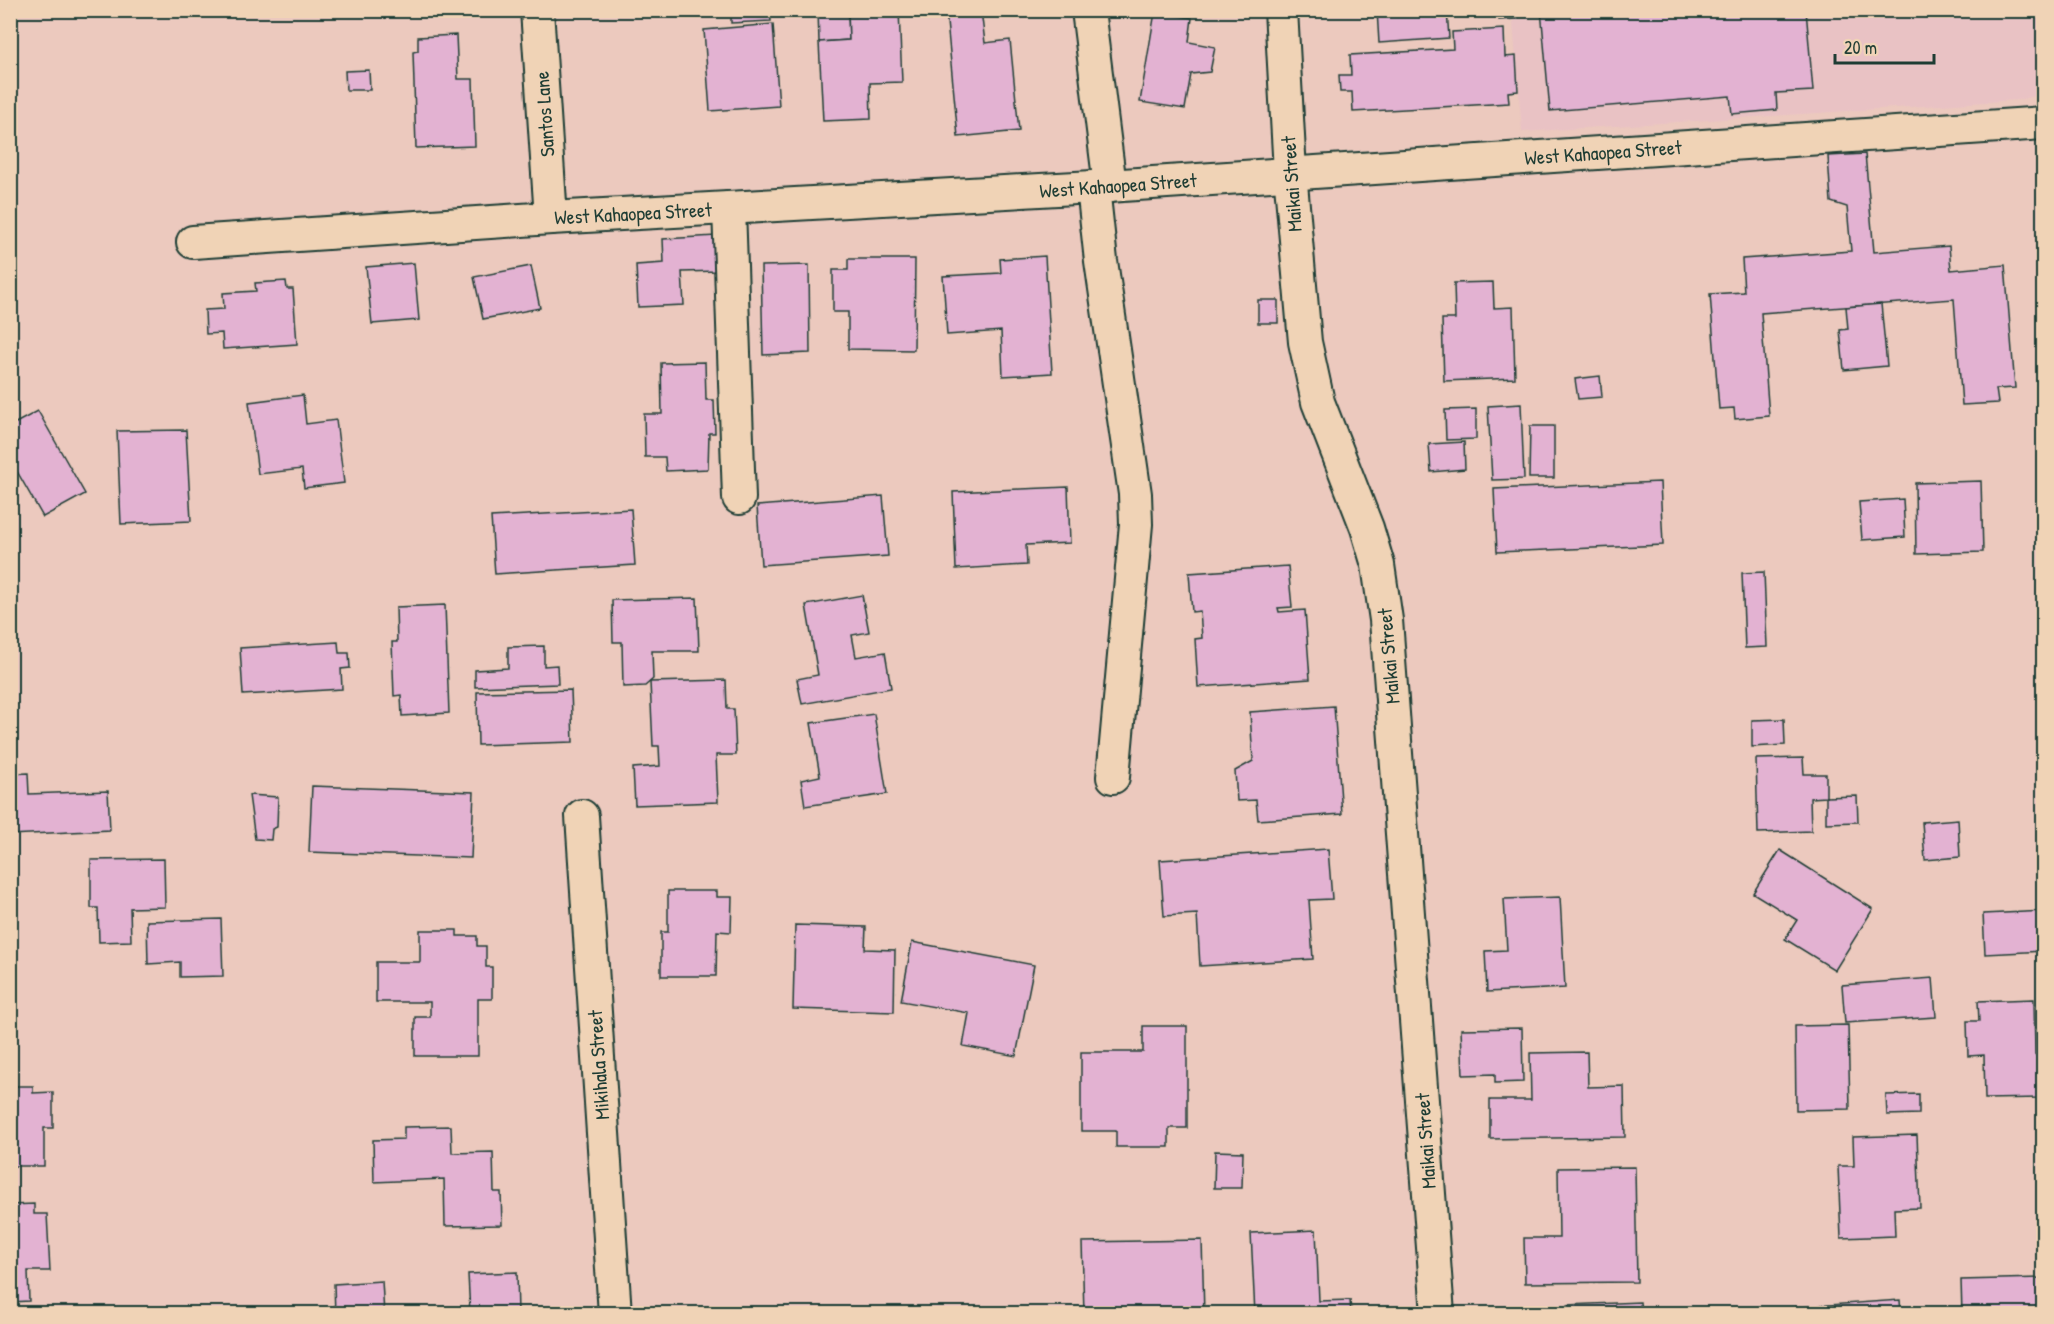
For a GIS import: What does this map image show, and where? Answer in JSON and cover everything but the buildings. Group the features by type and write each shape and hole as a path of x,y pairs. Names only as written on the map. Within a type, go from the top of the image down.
{"street":[{"name":"Santos Lane","path":"537,10 550,218"},
{"path":"1088,10 1101,187 1101,261 1135,494 1136,524 1113,777"},
{"name":"Maikai Street","path":"1281,10 1301,314 1311,377 1318,402 1367,528 1383,591 1438,1314"},
{"name":"West Kahaopea Street","path":"193,242 550,218 1101,187 1290,172 2043,123"},
{"path":"729,208 739,498"},
{"name":"Mikihala Street","path":"582,816 615,1314"}],"shaded area":[{"path":"1512,11 2043,11 2043,90 2039,95 2018,100 1522,132"}]}
